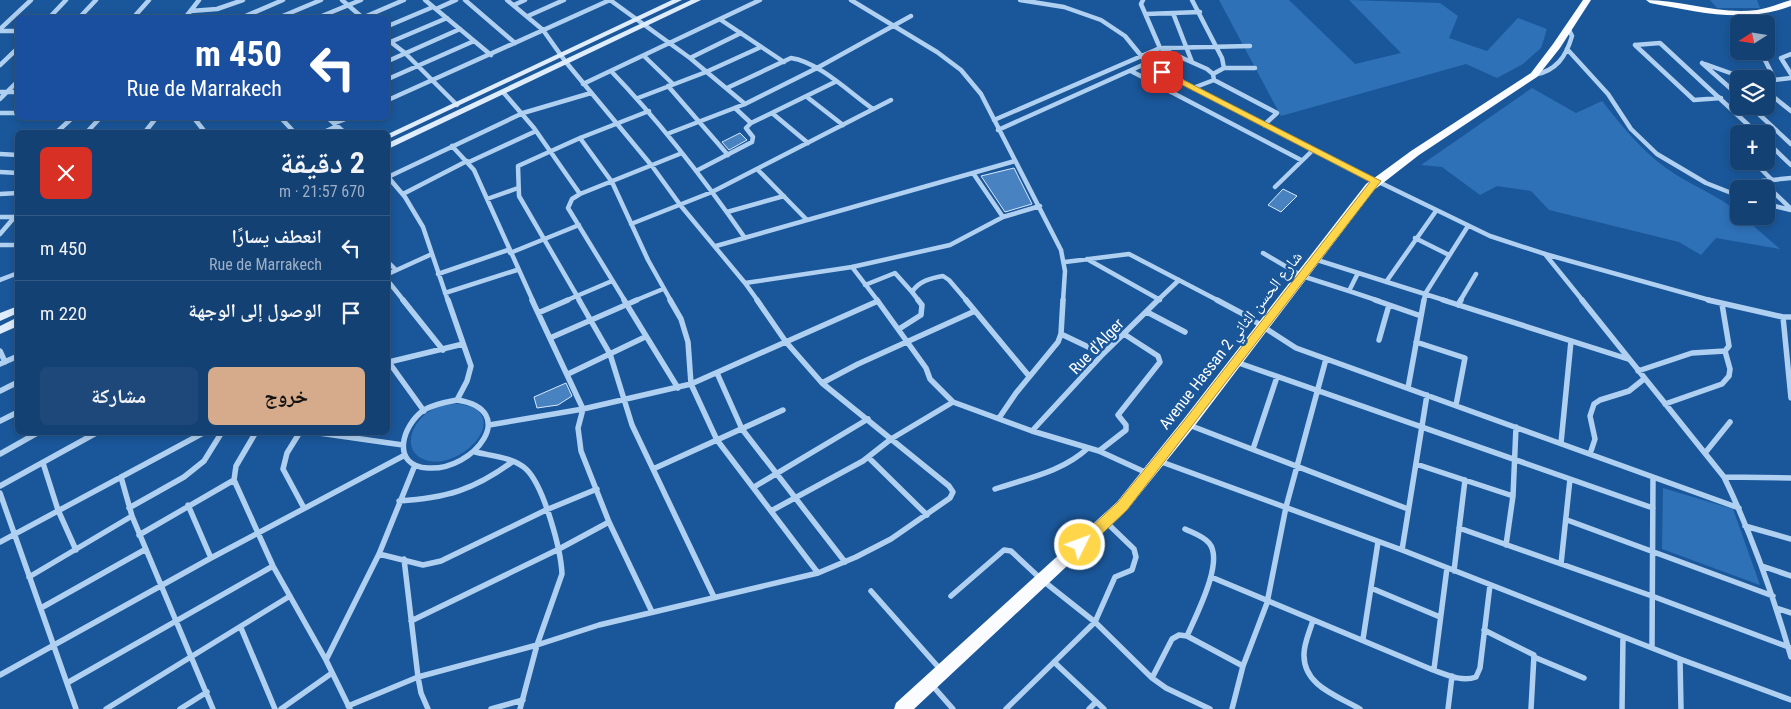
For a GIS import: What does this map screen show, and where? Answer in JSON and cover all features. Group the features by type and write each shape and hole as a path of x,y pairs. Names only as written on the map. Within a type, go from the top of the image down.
{"main road":[{"name":"Avenue Hassan 2 شارع الحسن الثاني","path":"902,709 1122,506 1188,424 1234,362 1376,181 1415,153 1534,75 1557,46 1587,0"},
{"path":"1650,0 1729,14 1756,14 1778,9 1791,3"}],"street":[{"path":"16,15 31,0"},
{"path":"52,15 66,0"},
{"path":"82,15 96,0"},
{"path":"136,15 149,0"},
{"path":"188,15 199,0"},
{"path":"191,11 217,10 232,2 243,0"},
{"path":"267,0 270,5"},
{"path":"248,15 283,0"},
{"path":"285,15 321,0"},
{"path":"342,0 360,15"},
{"path":"324,15 361,0"},
{"path":"367,15 404,0"},
{"path":"425,0 491,55"},
{"path":"390,25 456,0"},
{"path":"465,0 516,43"},
{"path":"254,435 236,466 234,480 272,566 326,660 349,708 418,677 537,646 599,625 818,573 845,562 891,538 950,498 953,492 952,489 822,383 786,342 745,283 681,206 652,166 583,84 543,30 507,0"},
{"path":"514,5 525,0"},
{"path":"528,16 564,0"},
{"path":"390,99 610,0 690,58 745,104"},
{"path":"642,22 678,0"},
{"path":"390,136 642,22 697,0"},
{"path":"583,84 671,44 760,0"},
{"path":"851,0 892,27 937,52 960,70 981,94 1061,250 1065,262 1061,334 1058,342 1029,376 999,418"},
{"path":"1020,0 1064,7 1101,20 1125,36 1147,63 1313,150 1468,226 1545,254 1722,304 1791,317"},
{"path":"1143,0 1142,4 1160,48 1192,62 1213,74"},
{"path":"1192,0 1200,12 1222,58 1224,68"},
{"path":"1146,14 1200,12"},
{"path":"1173,13 1192,62"},
{"path":"0,30 15,15"},
{"path":"667,134 745,104 817,68 911,16"},
{"path":"390,41 447,18"},
{"path":"721,20 784,62"},
{"path":"1534,75 1550,72 1562,59 1572,36 1568,28"},
{"path":"390,60 460,29"},
{"path":"0,30 15,31"},
{"path":"690,58 740,33"},
{"path":"390,78 474,41"},
{"path":"390,43 405,53 457,105"},
{"path":"1721,98 1694,100 1635,45 1660,44 1721,98 1749,125"},
{"path":"994,120 1160,48 1250,46"},
{"path":"638,98 706,72 761,47"},
{"path":"1567,49 1608,94 1631,129 1657,154 1686,173 1730,193"},
{"path":"0,65 2,60 15,50"},
{"path":"1775,80 1791,76 1781,58 1791,54"},
{"path":"644,56 673,84"},
{"path":"390,145 503,92 563,58"},
{"path":"728,88 791,58 799,58 817,68 873,109"},
{"path":"998,130 1147,63"},
{"path":"1730,73 1702,63 1730,88"},
{"path":"1213,74 1224,68 1254,68"},
{"path":"612,71 649,111 745,238"},
{"path":"1131,71 1301,160"},
{"path":"1213,74 1214,80"},
{"path":"1193,88 1214,80 1277,113 1264,125"},
{"path":"696,171 752,142 753,137 746,128 752,123 835,82"},
{"path":"0,99 15,84"},
{"path":"668,86 728,155"},
{"path":"0,92 15,92"},
{"path":"503,92 523,113 551,150 580,194"},
{"path":"390,176 523,113 591,93"},
{"path":"806,97 843,125"},
{"path":"1775,98 1791,111"},
{"path":"631,224 681,206 712,192 891,100"},
{"path":"735,108 752,123"},
{"path":"649,111 551,150 518,166 518,188 520,201 610,354 628,414 714,598"},
{"path":"0,113 15,113"},
{"path":"772,113 808,143"},
{"path":"1760,115 1791,144"},
{"path":"60,130 70,120"},
{"path":"89,130 98,120"},
{"path":"147,130 154,120"},
{"path":"196,120 203,130"},
{"path":"283,120 292,130"},
{"path":"330,120 342,130"},
{"path":"327,130 345,120"},
{"path":"403,194 468,161 536,131"},
{"path":"580,138 612,182 663,288 681,319 687,334 691,384 717,440 818,573"},
{"path":"452,146 468,161 487,198 517,270 568,374 583,409 578,428 578,441 586,467 597,489 609,522 652,612"},
{"path":"1275,187 1313,150"},
{"path":"1775,150 1791,165"},
{"path":"678,388 645,338 568,208 572,199 580,194 682,153"},
{"path":"0,154 15,154"},
{"path":"716,246 881,197 1015,161"},
{"path":"758,170 807,220"},
{"path":"1762,170 1772,180 1791,178"},
{"path":"0,172 15,173"},
{"path":"973,173 1003,217"},
{"path":"390,179 420,219 471,366 457,400"},
{"path":"487,198 518,188"},
{"path":"0,194 15,193"},
{"path":"1775,194 1791,209"},
{"path":"727,212 784,196"},
{"path":"745,283 852,267 950,245 968,238 1003,217 1040,206"},
{"path":"1775,206 1791,209"},
{"path":"1386,282 1415,238 1436,211"},
{"path":"0,217 15,215"},
{"path":"0,234 15,216"},
{"path":"438,274 544,240 579,225"},
{"path":"1408,388 1425,294 1468,226"},
{"path":"1415,238 1449,255"},
{"path":"0,245 15,245"},
{"path":"1263,253 1302,276 1421,316"},
{"path":"390,273 432,254"},
{"path":"1065,262 1129,254 1245,315 1296,348 1739,508"},
{"path":"1545,254 1724,477 1739,508 1762,566 1791,657"},
{"path":"1087,259 1160,300"},
{"path":"1314,259 1628,359"},
{"path":"390,264 396,270"},
{"path":"852,267 899,329 926,368 930,379 953,402 1032,431 1099,451 1148,474"},
{"path":"445,293 517,270"},
{"path":"865,285 895,273 912,292 922,305 922,316 899,329"},
{"path":"1349,291 1358,273"},
{"path":"0,280 15,274"},
{"path":"1458,305 1476,274"},
{"path":"912,292 919,284 943,276 949,280 1029,376"},
{"name":"Rue d'Alger","path":"1032,431 1103,354 1179,280"},
{"path":"538,313 612,281"},
{"path":"390,284 442,350"},
{"path":"550,338 663,288"},
{"path":"488,425 583,409 691,384 878,301"},
{"path":"1638,371 1692,353 1725,351 1729,346 1722,304"},
{"path":"1379,340 1389,305"},
{"path":"0,318 15,310"},
{"path":"822,383 858,364 975,311"},
{"path":"1147,312 1185,332"},
{"path":"1783,317 1791,398"},
{"path":"0,330 15,322"},
{"path":"1061,334 1103,354"},
{"path":"1099,451 1126,430 1126,425 1118,415 1160,362 1158,356 1124,334"},
{"path":"568,374 645,338"},
{"path":"1561,443 1571,341"},
{"path":"1416,342 1465,358 1456,405"},
{"path":"390,362 464,344"},
{"path":"0,351 3,363 15,357"},
{"path":"1665,404 1722,384 1729,376 1730,369 1725,351"},
{"path":"1232,709 1243,666 1267,602 1286,507 1326,359"},
{"path":"1234,362 1653,508"},
{"path":"390,364 424,411"},
{"path":"390,370 394,369"},
{"path":"717,374 742,428 845,562"},
{"path":"1253,450 1277,377"},
{"path":"1590,454 1594,439 1590,416 1594,404 1600,400 1629,391 1644,379"},
{"path":"0,391 15,384"},
{"path":"1402,550 1427,395"},
{"path":"457,400 473,403 484,412 488,425 485,439 475,452 452,466 439,469 416,465 407,459 403,445 406,431 412,421 424,411 445,402 457,400"},
{"path":"771,511 868,457 891,439 953,402"},
{"path":"653,468 783,410"},
{"path":"0,421 15,414"},
{"path":"754,487 868,420"},
{"path":"1705,454 1730,422"},
{"path":"1188,424 1408,509"},
{"path":"1506,545 1512,496 1516,427"},
{"path":"0,454 34,435"},
{"path":"0,486 89,435"},
{"path":"0,542 199,435"},
{"path":"129,508 184,477 204,461 220,435"},
{"path":"298,435 287,453 283,469 304,508"},
{"path":"333,435 403,445"},
{"path":"995,489 1067,464 1088,448"},
{"path":"475,452 512,462 527,469 546,510 563,564 562,574 537,646 520,709"},
{"path":"0,675 258,532 405,455"},
{"path":"868,457 927,515"},
{"path":"1159,460 1402,550 1622,637 1791,700"},
{"path":"398,501 438,498 463,492 480,484 512,462"},
{"path":"43,463 58,510 76,550"},
{"path":"1416,464 1512,496"},
{"path":"326,660 379,554 398,501 416,465"},
{"path":"121,477 129,508 139,535 213,709"},
{"path":"1652,648 1653,477"},
{"path":"1724,477 1791,478"},
{"path":"1561,564 1570,479"},
{"path":"139,535 234,480"},
{"path":"1454,571 1465,480"},
{"path":"379,554 423,565 441,561 546,510 597,489"},
{"path":"0,493 55,644 76,709"},
{"path":"188,505 211,558"},
{"path":"29,577 132,516"},
{"path":"1567,520 1653,550 1773,596"},
{"path":"411,621 559,549 609,522"},
{"path":"1006,709 1095,622 1115,577 1129,572 1136,558 1132,545 1106,522"},
{"path":"1745,526 1791,539"},
{"path":"1459,528 1652,596 1789,648"},
{"path":"1185,529 1208,541 1215,552 1211,577 1187,636"},
{"path":"1363,639 1378,542"},
{"path":"41,608 146,550"},
{"path":"951,596 1004,550 1014,552 1042,580 1095,622 1152,678 1173,692 1210,709"},
{"path":"404,559 418,677 421,693 428,709"},
{"path":"67,683 272,566"},
{"path":"1762,566 1791,576"},
{"path":"1434,669 1446,568"},
{"path":"1211,577 1267,602 1434,669 1467,680 1478,675 1490,584"},
{"path":"1371,588 1440,617"},
{"path":"871,591 943,673"},
{"path":"106,709 241,628 290,596"},
{"path":"1776,608 1791,613"},
{"path":"1313,620 1304,654 1310,678 1316,685 1360,709"},
{"path":"241,628 275,709"},
{"path":"1484,630 1532,653 1534,657 1584,678"},
{"path":"1152,678 1172,639 1179,635 1187,636 1243,666"},
{"path":"1622,637 1622,709"},
{"path":"1531,709 1534,657"},
{"path":"1680,659 1681,709"},
{"path":"1054,662 1104,709"},
{"path":"280,709 332,673"},
{"path":"1448,709 1452,676"},
{"path":"931,684 953,709"},
{"path":"180,709 207,692"},
{"path":"491,709 522,700"},
{"path":"1089,709 1096,702"}],"shaded area":[{"path":"1219,0 1289,0 1355,64 1401,53 1349,0 1440,3 1458,16 1449,38 1487,51 1518,18 1547,29 1541,48 1523,64 1497,78 1466,64 1281,116"},
{"path":"1710,0 1757,0 1760,8 1717,8"},
{"path":"1532,88 1576,113 1602,101 1632,137 1657,161 1675,174 1730,206 1730,225 1752,225 1780,249 1716,238 1701,255 1679,242 1549,210 1531,191 1497,186 1480,195 1442,167 1421,165"},
{"path":"459,404 474,408 482,416 483,426 479,437 471,447 459,455 446,460 433,462 421,458 415,453 411,442 417,423 434,409 446,405"},
{"path":"1663,488 1733,509 1760,585 1662,549"}],"building":[{"path":"740,133 747,140 729,150 722,142"},
{"path":"1014,168 1032,204 1005,212 981,176"},
{"path":"1283,189 1297,196 1281,212 1268,205"},
{"path":"566,383 572,396 558,405 537,408 534,397"}],"route":[{"path":"1080,545 1122,506 1188,424 1234,362 1376,181 1162,72"}]}
